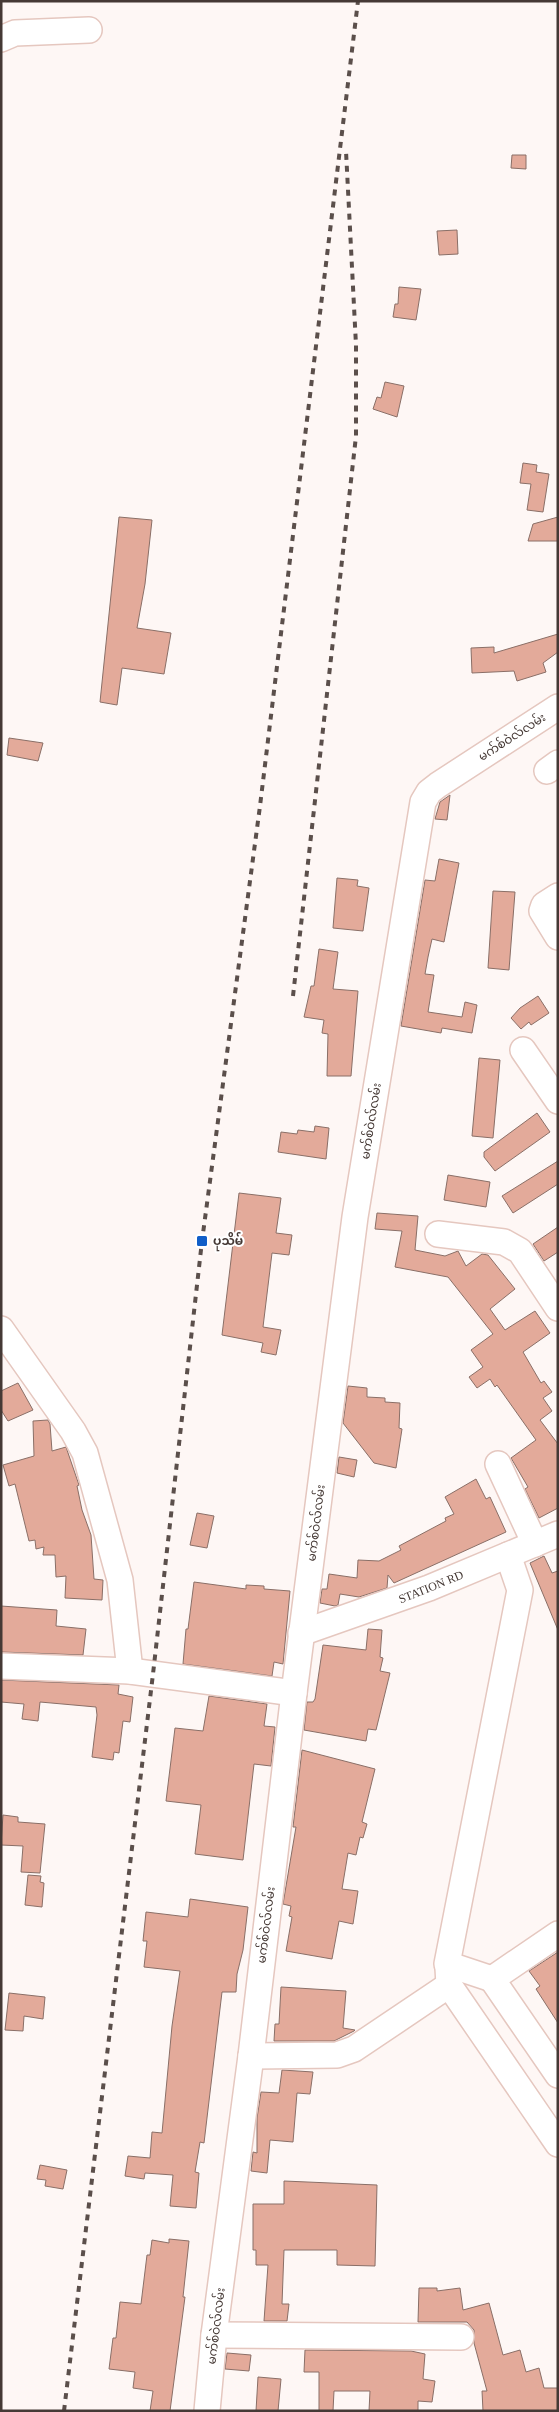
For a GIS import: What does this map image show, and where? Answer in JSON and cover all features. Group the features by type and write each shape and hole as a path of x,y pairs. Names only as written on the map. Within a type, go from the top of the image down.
{"street":[{"path":"1,39 15,33 89,30"},
{"name":"မက်စ်ဝဲလ်လမ်း","path":"207,2411 214,2335 251,2056 301,1633 355,1217 423,802 429,792 438,785 558,707"},
{"path":"558,896 544,905 542,912 558,937"},
{"path":"523,1050 558,1102"},
{"path":"438,1234 504,1242 520,1251 558,1308"},
{"path":"1,1329 73,1431 85,1453 120,1580 130,1671"},
{"path":"498,1464 535,1544"},
{"name":"STATION RD","path":"301,1633 429,1588 558,1534"},
{"path":"251,2056 337,2055 354,2049 448,1974 520,1590 508,1555"},
{"path":"1,1666 130,1671 294,1693"},
{"path":"448,1974 492,1979 558,1934"},
{"path":"448,1974 558,2144"},
{"path":"492,1979 558,2075"},
{"path":"214,2335 461,2337"}],"building":[{"path":"512,155 526,155 526,169 511,168"},
{"path":"457,230 458,254 439,255 437,231"},
{"path":"399,287 421,289 416,320 393,317 395,304 398,304"},
{"path":"385,382 404,386 397,417 373,409 377,397 381,398"},
{"path":"523,463 537,465 536,472 549,474 543,512 527,510 531,484 520,483"},
{"path":"119,517 152,520 145,584 137,628 171,633 164,674 122,668 117,705 100,702"},
{"path":"558,517 558,541 528,541 533,524"},
{"path":"558,634 558,652 543,663 546,672 517,681 514,671 472,673 471,648 494,647 494,653"},
{"path":"9,738 43,743 38,761 7,755"},
{"path":"450,795 447,820 435,819 440,802"},
{"path":"439,859 459,863 444,942 432,939 428,957 425,974 434,975 428,1012 462,1017 465,1002 477,1005 472,1033 442,1028 441,1033 401,1026 425,880 435,881"},
{"path":"337,878 358,880 357,886 369,888 363,931 333,928"},
{"path":"493,891 515,892 509,970 488,968"},
{"path":"319,949 338,952 333,989 358,991 351,1076 327,1076 328,1034 322,1033 324,1020 304,1017 311,986 314,986"},
{"path":"538,996 549,1013 531,1025 529,1022 521,1029 511,1018 520,1008"},
{"path":"479,1058 500,1060 493,1138 472,1136"},
{"path":"537,1113 550,1132 495,1171 484,1157 484,1152"},
{"path":"315,1126 329,1128 326,1159 278,1152 281,1132 297,1134 298,1130 314,1132"},
{"path":"558,1161 558,1184 513,1213 502,1196"},
{"path":"448,1175 490,1182 486,1207 444,1200"},
{"path":"239,1193 281,1198 276,1233 292,1235 289,1255 272,1253 263,1327 281,1330 276,1355 261,1352 263,1343 222,1335"},
{"path":"377,1213 418,1216 415,1250 445,1256 458,1251 466,1266 482,1254 488,1255 515,1289 490,1309 505,1330 535,1311 550,1333 523,1352 541,1383 544,1381 552,1392 543,1398 552,1411 540,1420 558,1444 558,1508 539,1518 525,1489 528,1487 511,1458 536,1440 497,1385 495,1387 490,1379 477,1388 469,1377 483,1367 471,1350 493,1334 448,1277 395,1267 402,1231 375,1229"},
{"path":"558,1227 558,1252 544,1261 533,1244"},
{"path":"18,1383 33,1410 8,1421 1,1410 1,1391"},
{"path":"348,1386 367,1388 367,1397 385,1398 385,1402 400,1403 399,1428 402,1429 396,1468 374,1463 343,1423"},
{"path":"48,1420 52,1451 66,1447 79,1485 77,1486 82,1510 91,1535 94,1579 103,1580 102,1600 65,1598 66,1576 56,1577 55,1555 43,1555 44,1547 36,1549 35,1540 29,1541 15,1484 9,1486 3,1465 34,1456 33,1421"},
{"path":"339,1457 357,1460 354,1477 337,1473"},
{"path":"476,1479 486,1499 490,1497 506,1532 394,1583 388,1575 387,1588 359,1597 340,1594 338,1605 335,1606 320,1603 322,1589 327,1589 329,1574 357,1578 358,1560 379,1561 401,1550 399,1546 446,1521 445,1518 454,1514 445,1497"},
{"path":"197,1513 214,1516 207,1548 190,1545"},
{"path":"544,1556 552,1573 558,1571 558,1630 530,1563"},
{"path":"194,1582 246,1589 246,1585 264,1586 264,1589 290,1591 283,1664 274,1662 272,1676 183,1664 186,1629 188,1629"},
{"path":"1,1606 57,1610 56,1626 86,1629 83,1655 1,1652"},
{"path":"368,1629 382,1630 380,1657 383,1658 380,1671 390,1673 376,1730 368,1729 366,1741 304,1730 307,1702 313,1702 315,1699 323,1645 366,1650"},
{"path":"1,1680 119,1685 118,1694 133,1697 130,1722 123,1721 119,1753 114,1752 113,1760 92,1757 97,1715 96,1707 40,1702 38,1721 22,1719 24,1704 1,1702"},
{"path":"209,1696 267,1704 264,1726 275,1727 271,1766 254,1764 243,1860 195,1854 201,1805 166,1801 175,1728 203,1731"},
{"path":"302,1750 375,1769 362,1822 367,1824 363,1838 360,1837 356,1855 348,1853 342,1889 358,1891 353,1924 339,1921 332,1959 286,1951 292,1917 289,1916 291,1906 283,1904 296,1827 293,1827"},
{"path":"3,1815 18,1817 18,1822 45,1824 40,1873 21,1872 23,1846 1,1845"},
{"path":"28,1875 41,1876 40,1882 44,1883 42,1907 25,1905"},
{"path":"190,1899 248,1907 243,1950 237,1974 236,1992 222,1992 204,2143 200,2142 195,2172 199,2173 196,2208 170,2206 173,2175 145,2173 144,2179 125,2176 128,2156 150,2158 152,2132 162,2133 172,2026 180,1971 144,1967 147,1941 143,1941 146,1912 188,1917"},
{"path":"558,1952 558,2023 536,1989 540,1986 529,1971"},
{"path":"281,1987 346,1991 343,2028 355,2030 334,2041 274,2041 275,2024 279,2024"},
{"path":"9,1993 45,1997 43,2019 24,2016 23,2031 5,2030"},
{"path":"282,2070 313,2072 310,2094 297,2093 293,2142 270,2140 267,2173 251,2171 253,2152 257,2153 257,2118 261,2092 279,2093"},
{"path":"40,2165 67,2170 63,2189 45,2186 46,2180 37,2179"},
{"path":"284,2181 377,2185 375,2266 337,2265 337,2250 284,2250 282,2304 289,2304 287,2321 264,2321 268,2265 256,2265 256,2250 253,2250 253,2204 284,2204"},
{"path":"169,2239 189,2241 183,2297 185,2297 170,2411 150,2411 153,2391 133,2388 135,2372 109,2369 113,2338 116,2338 120,2302 141,2304 147,2255 150,2255 152,2240 169,2243"},
{"path":"419,2288 437,2288 437,2291 460,2288 463,2310 489,2303 503,2355 520,2350 526,2372 539,2368 544,2388 558,2388 558,2411 483,2411 482,2391 487,2391 474,2343 474,2330 467,2322 418,2322"},
{"path":"305,2350 411,2351 425,2354 423,2379 435,2381 432,2402 418,2401 418,2411 369,2411 370,2391 334,2391 333,2411 319,2411 319,2372 304,2372"},
{"path":"227,2353 251,2355 249,2371 225,2369"},
{"path":"258,2377 281,2379 278,2411 256,2411"}],"railway":[{"path":"64,2411 153,1674 202,1241 260,806 358,1"},
{"path":"293,996 356,436 356,345 346,151"}],"place":[{"name":"ပုသိမ်","path":"202,1241"}]}
